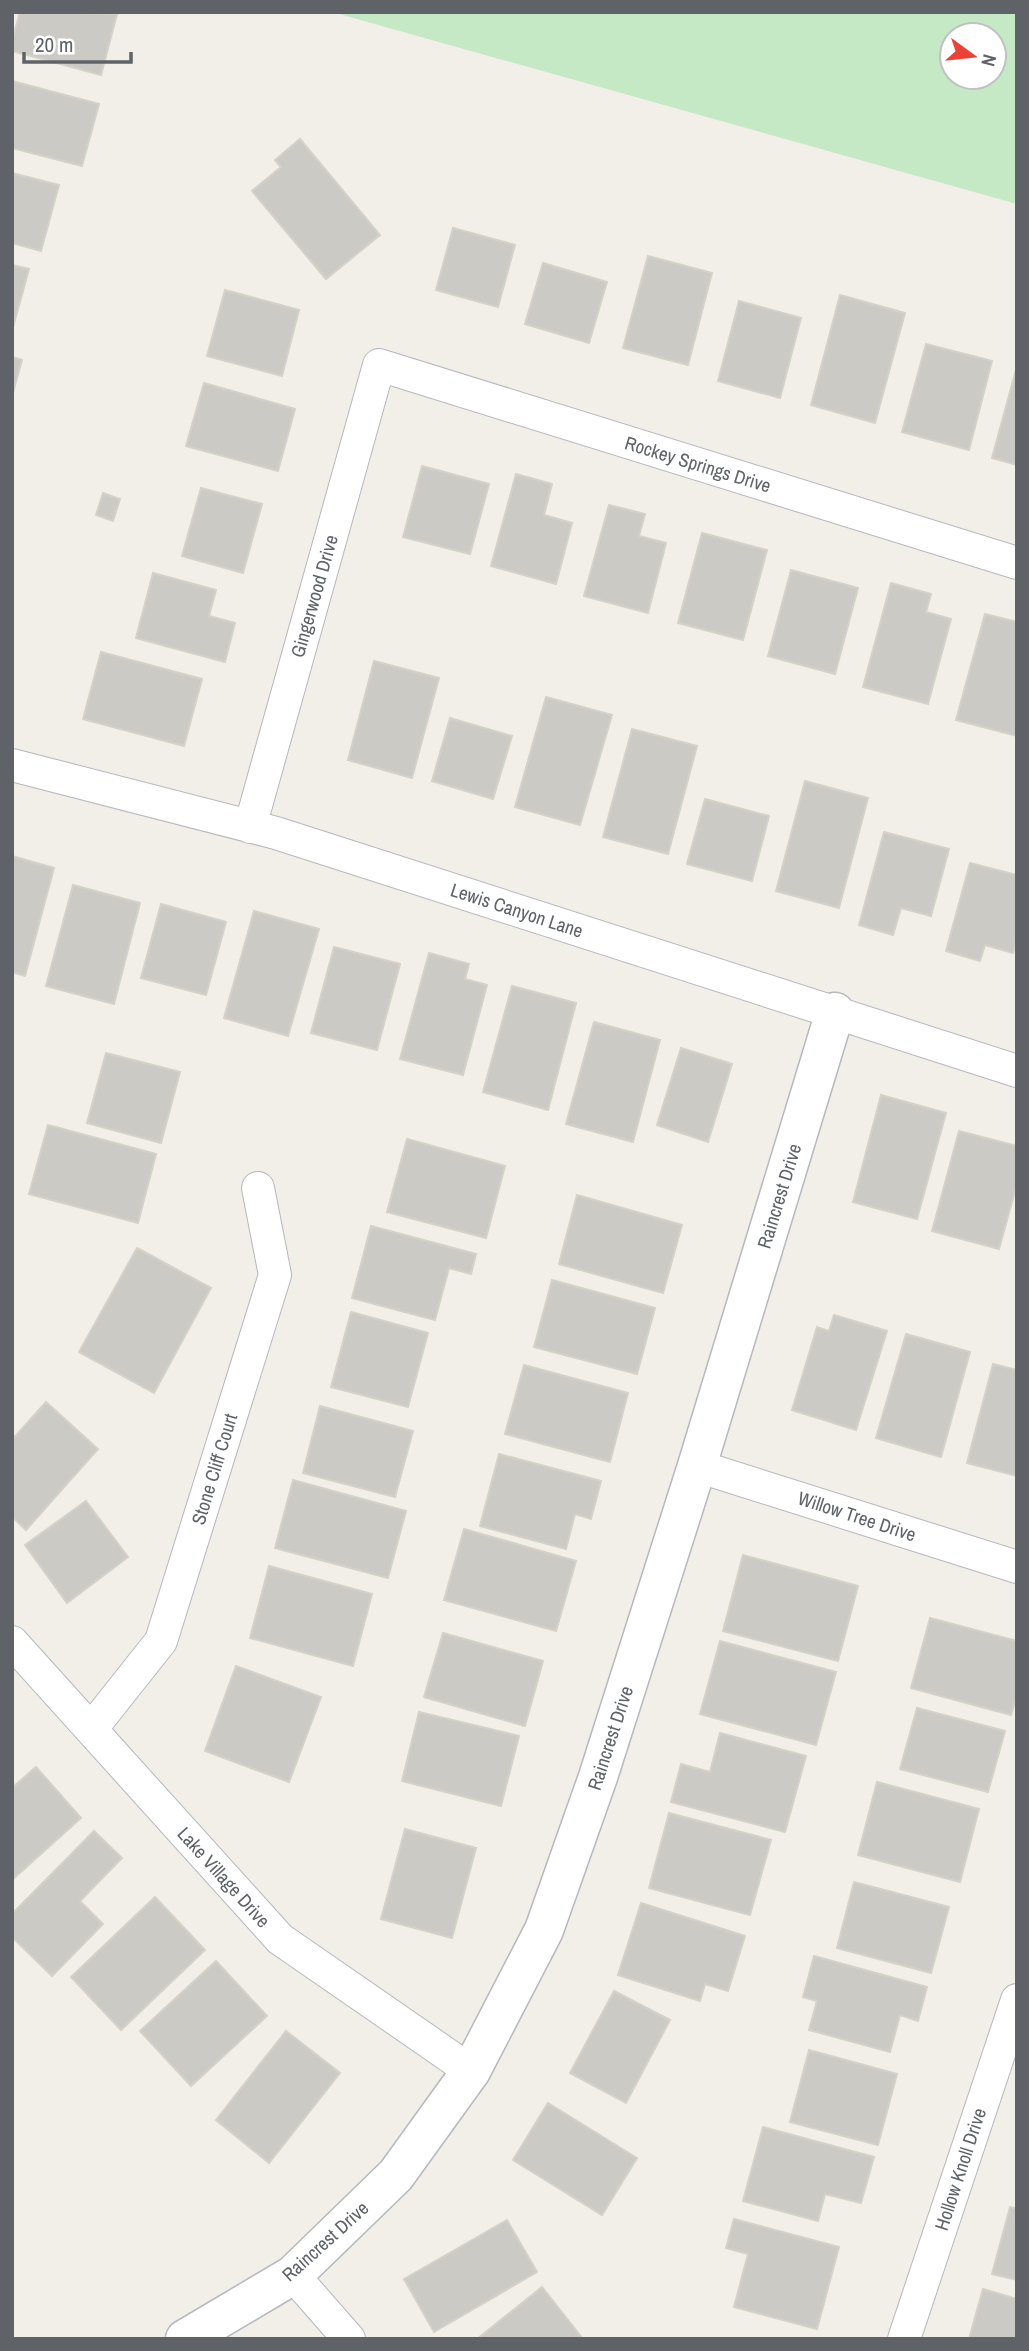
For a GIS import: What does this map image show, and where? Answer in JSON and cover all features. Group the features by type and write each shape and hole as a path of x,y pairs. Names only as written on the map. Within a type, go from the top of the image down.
{"street":[{"name":"Rockey Springs Drive","path":"379,365 1017,563"},
{"name":"Gingerwood Drive","path":"250,827 379,365"},
{"name":"Lewis Canyon Lane","path":"12,765 250,827 1017,1071"},
{"name":"Raincrest Drive","path":"185,2339 293,2275 396,2175 471,2071 544,1930 598,1777 698,1466 835,1012"},
{"name":"Stone Cliff Court","path":"92,1728 161,1641 275,1275 258,1188"},
{"name":"Willow Tree Drive","path":"698,1466 1017,1567"},
{"name":"Lake Village Drive","path":"12,1642 280,1939 471,2071"},
{"name":"Hollow Knoll Drive","path":"904,2339 1017,2000"},
{"path":"293,2275 349,2339"}],"green space":[{"path":"332,12 1017,12 1017,204"}],"building":[{"path":"20,12 117,14 101,75 12,51"},
{"path":"12,81 99,104 82,166 12,148"},
{"path":"300,139 380,235 326,279 252,191 281,167 275,160"},
{"path":"12,173 59,185 41,251 12,243"},
{"path":"453,228 515,245 498,307 436,290"},
{"path":"648,256 712,273 688,365 623,348"},
{"path":"543,263 607,282 589,343 525,324"},
{"path":"12,265 29,269 12,331"},
{"path":"225,290 299,310 282,376 207,356"},
{"path":"840,295 905,313 875,423 811,405"},
{"path":"739,301 801,318 780,398 718,381"},
{"path":"926,344 992,361 969,450 902,432"},
{"path":"12,357 22,360 12,396"},
{"path":"1017,366 1017,465 992,458"},
{"path":"204,383 295,409 278,471 186,446"},
{"path":"422,466 489,484 470,554 403,537"},
{"path":"516,474 552,484 544,515 572,523 556,584 491,566"},
{"path":"201,488 262,504 243,573 182,556"},
{"path":"103,493 120,499 113,521 96,515"},
{"path":"609,505 645,514 639,536 666,543 648,613 584,596"},
{"path":"702,533 767,550 743,640 678,623"},
{"path":"791,570 858,588 835,674 768,656"},
{"path":"153,573 216,590 209,616 235,623 225,662 136,638"},
{"path":"891,583 931,594 926,612 951,619 928,704 863,687"},
{"path":"985,614 1017,622 1017,736 956,720"},
{"path":"101,652 202,679 184,746 83,719"},
{"path":"374,661 439,678 412,778 348,760"},
{"path":"546,697 612,715 580,825 515,807"},
{"path":"450,718 512,736 493,799 432,781"},
{"path":"632,729 697,746 668,854 603,837"},
{"path":"805,781 868,798 839,908 776,891"},
{"path":"705,799 769,816 752,881 687,864"},
{"path":"884,832 949,849 931,916 901,908 893,935 859,925"},
{"path":"12,856 54,868 25,976 12,972"},
{"path":"970,863 1017,875 1017,937 1013,953 985,945 980,961 946,951"},
{"path":"73,885 140,903 114,1004 46,986"},
{"path":"161,904 226,922 206,995 141,978"},
{"path":"254,911 319,929 288,1036 224,1018"},
{"path":"334,947 400,964 377,1050 311,1033"},
{"path":"429,953 469,964 465,979 487,985 463,1075 400,1059"},
{"path":"512,986 576,1003 548,1110 483,1092"},
{"path":"594,1022 660,1040 633,1142 566,1124"},
{"path":"681,1048 732,1064 708,1142 657,1125"},
{"path":"106,1053 180,1072 161,1143 87,1123"},
{"path":"881,1095 946,1113 917,1219 853,1202"},
{"path":"48,1125 156,1154 138,1223 29,1194"},
{"path":"959,1131 1017,1146 1017,1184 999,1249 932,1231"},
{"path":"407,1139 505,1166 486,1238 387,1212"},
{"path":"577,1195 682,1225 663,1293 559,1264"},
{"path":"371,1226 476,1254 471,1274 449,1268 435,1320 352,1298"},
{"path":"137,1248 211,1288 154,1393 79,1352"},
{"path":"552,1280 655,1308 637,1374 534,1347"},
{"path":"351,1312 428,1333 408,1407 331,1387"},
{"path":"834,1315 887,1331 856,1430 792,1410 817,1327 829,1331"},
{"path":"906,1334 970,1352 941,1457 876,1438"},
{"path":"993,1364 1017,1370 1017,1476 967,1463"},
{"path":"524,1365 628,1393 610,1462 505,1434"},
{"path":"46,1402 98,1449 26,1530 12,1517 12,1440"},
{"path":"320,1406 413,1431 395,1497 303,1473"},
{"path":"499,1454 601,1481 591,1519 575,1514 566,1549 480,1526"},
{"path":"293,1480 406,1511 388,1578 275,1548"},
{"path":"86,1501 128,1557 67,1603 25,1545"},
{"path":"464,1529 576,1561 556,1631 444,1600"},
{"path":"743,1555 858,1586 838,1661 723,1631"},
{"path":"269,1566 372,1594 353,1666 250,1638"},
{"path":"930,1618 1017,1641 1017,1695 1011,1715 911,1688"},
{"path":"443,1633 543,1661 525,1726 424,1697"},
{"path":"720,1641 836,1672 816,1745 700,1714"},
{"path":"236,1666 321,1697 289,1782 205,1751"},
{"path":"917,1708 1005,1731 988,1792 900,1769"},
{"path":"419,1712 519,1736 501,1806 402,1781"},
{"path":"720,1733 806,1756 785,1832 671,1802 681,1764 710,1772"},
{"path":"36,1767 81,1818 12,1880 12,1788"},
{"path":"877,1782 979,1809 960,1882 858,1855"},
{"path":"669,1813 771,1840 750,1915 649,1888"},
{"path":"405,1829 476,1848 452,1938 381,1919"},
{"path":"94,1831 122,1858 80,1901 103,1924 52,1976 12,1937 12,1914"},
{"path":"854,1882 949,1907 931,1973 837,1948"},
{"path":"155,1897 205,1950 121,2030 71,1977"},
{"path":"641,1903 745,1936 728,1991 705,1984 700,2001 618,1975"},
{"path":"814,1956 927,1987 918,2021 900,2015 890,2052 809,2030 817,2001 803,1997"},
{"path":"216,1961 267,2016 191,2086 140,2031"},
{"path":"614,1991 670,2020 626,2103 570,2073"},
{"path":"286,2031 340,2073 269,2163 216,2120"},
{"path":"809,2050 897,2074 878,2145 790,2122"},
{"path":"548,2103 637,2158 602,2215 513,2160"},
{"path":"763,2127 874,2157 861,2203 825,2194 818,2221 743,2201"},
{"path":"1010,2207 1017,2209 1017,2280 992,2274"},
{"path":"734,2219 839,2247 817,2329 734,2307 748,2254 726,2248"},
{"path":"507,2220 537,2272 434,2332 404,2279"},
{"path":"542,2287 583,2339 477,2339"},
{"path":"983,2289 1017,2299 1017,2339 969,2339"}]}
